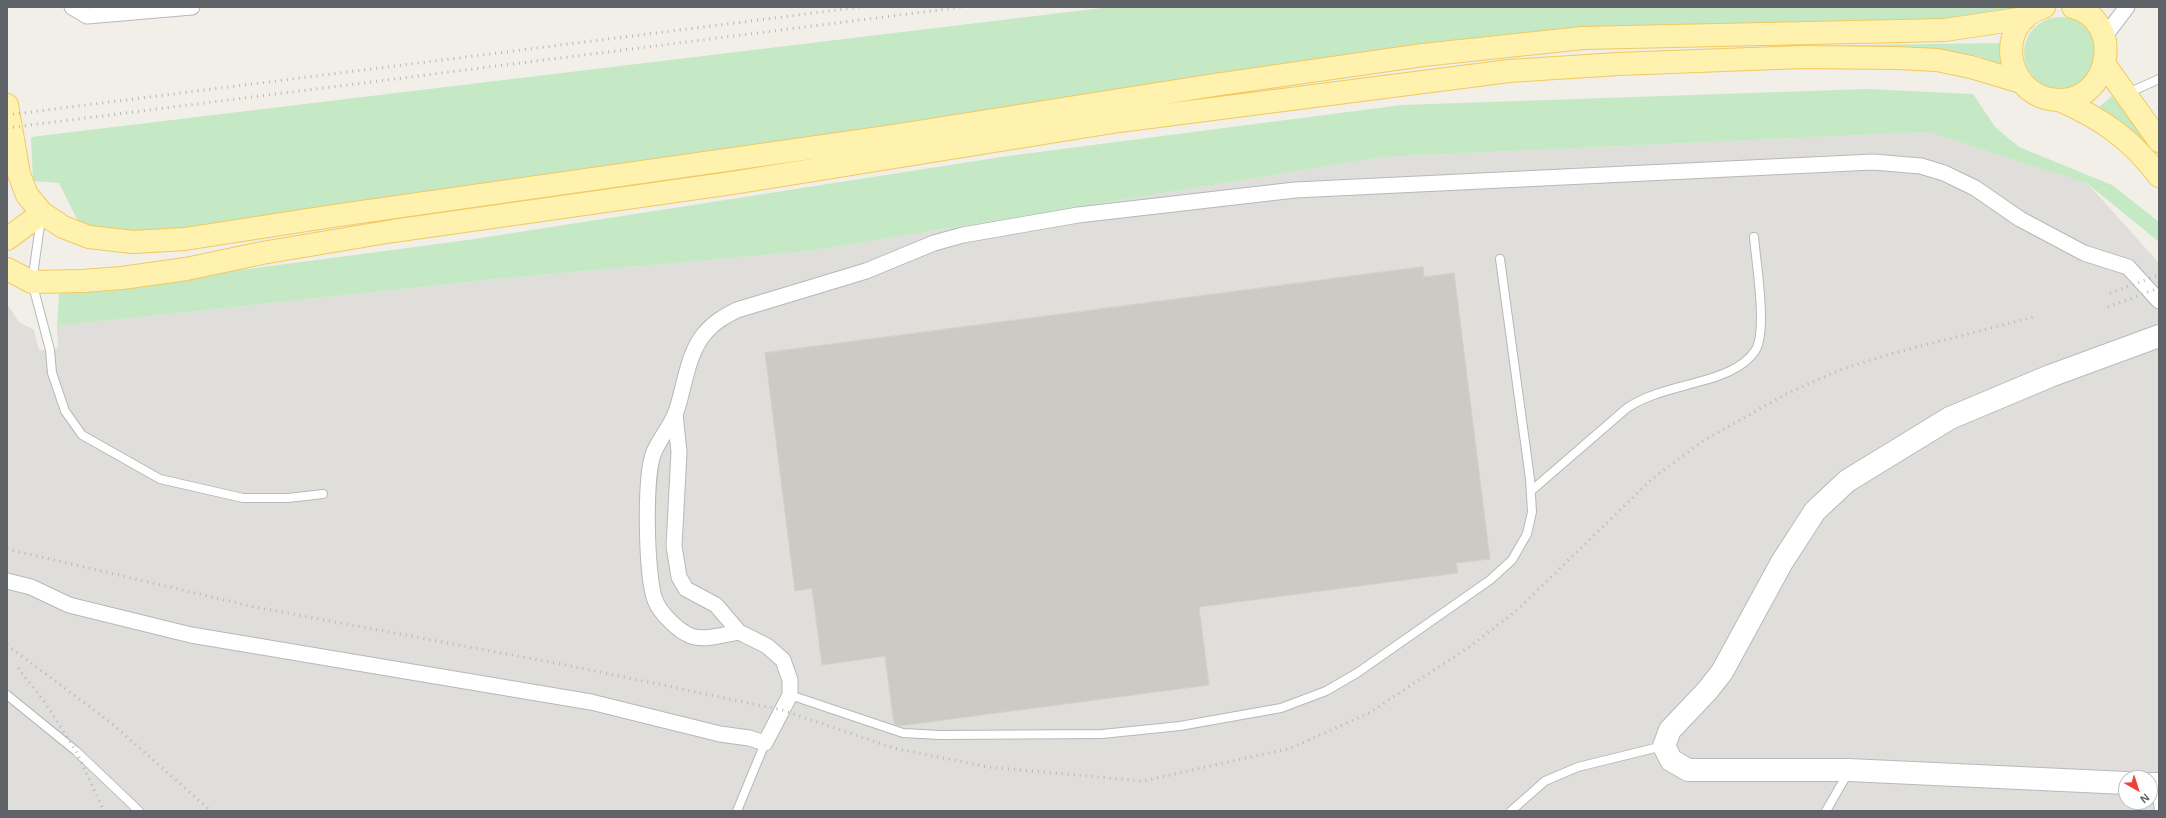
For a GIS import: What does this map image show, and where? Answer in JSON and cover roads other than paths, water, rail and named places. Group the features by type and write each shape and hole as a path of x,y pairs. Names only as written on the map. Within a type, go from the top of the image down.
{"main road":[{"path":"7,105 19,174 27,195 42,213 63,227 89,237 133,242 185,239 334,216 894,136 1222,84 1423,55 1583,38 1945,30 2025,18 2044,7"},
{"path":"2059,100 2074,97 2088,90 2098,79 2105,65 2106,51 2104,37 2095,20 2078,8"},
{"path":"2025,18 2015,32 2010,49 2012,67 2020,82 2031,92 2044,98 2059,100 2086,112 2120,134 2159,176"},
{"path":"7,269 32,282 82,282 186,269 393,231 724,184 1119,121 1509,71 1618,64 1803,57 1896,58 1937,60 1971,67 2020,82"},
{"path":"2105,65 2159,141"},
{"path":"7,239 42,213"}],"street":[{"path":"72,7 87,16 192,7"},
{"path":"2104,37 2127,7"},
{"path":"739,632 702,638 692,636 679,629 656,602 653,593 648,525 648,490 653,453 675,414 693,352 705,333 720,319 737,310 866,272 934,244 963,235 1078,215 1296,190 1873,162 1921,166 1944,172 1975,188 2020,219 2084,253 2128,267 2159,301"},
{"path":"2118,783 1849,770 1688,770 1671,760 1664,746 1670,730 1707,691 1722,672 1782,562 1815,512 1847,481 1950,418 2050,376 2157,337"},
{"path":"7,581 31,587 69,604 191,635 592,702 720,734 749,738 765,743 790,695 790,680 783,660 767,646 739,632 716,606 686,589 679,577 674,546 679,452 675,414"}],"lane":[{"path":"2126,94 2159,79"},
{"path":"42,213 32,282 50,350 52,372 56,386 65,411 82,435 160,479 243,498 288,498 322,494"},
{"path":"1531,491 1637,401 1721,375 1749,359 1756,350 1762,326 1754,237"},
{"path":"790,695 903,733 940,735 1102,734 1180,726 1281,708 1326,692 1490,580 1512,560 1527,534 1532,512 1531,491 1500,260"},
{"path":"7,695 76,751 139,811"},
{"path":"737,811 765,743"},
{"path":"1511,811 1545,782 1578,767 1664,746"},
{"path":"1826,811 1849,770"}],"railway":[{"path":"7,115 861,7"},
{"path":"7,128 963,7"},
{"path":"2110,293 2159,275"},
{"path":"2108,307 2159,288"},
{"path":"7,549 255,607 571,666 782,710 893,748 988,767 1143,781 1291,748 1369,713 1469,647 1516,611 1652,479 1703,441 1784,395 1839,370 1894,353 2033,317"},
{"path":"7,645 110,722 211,811"},
{"path":"18,668 44,701 76,751 104,811"}]}
